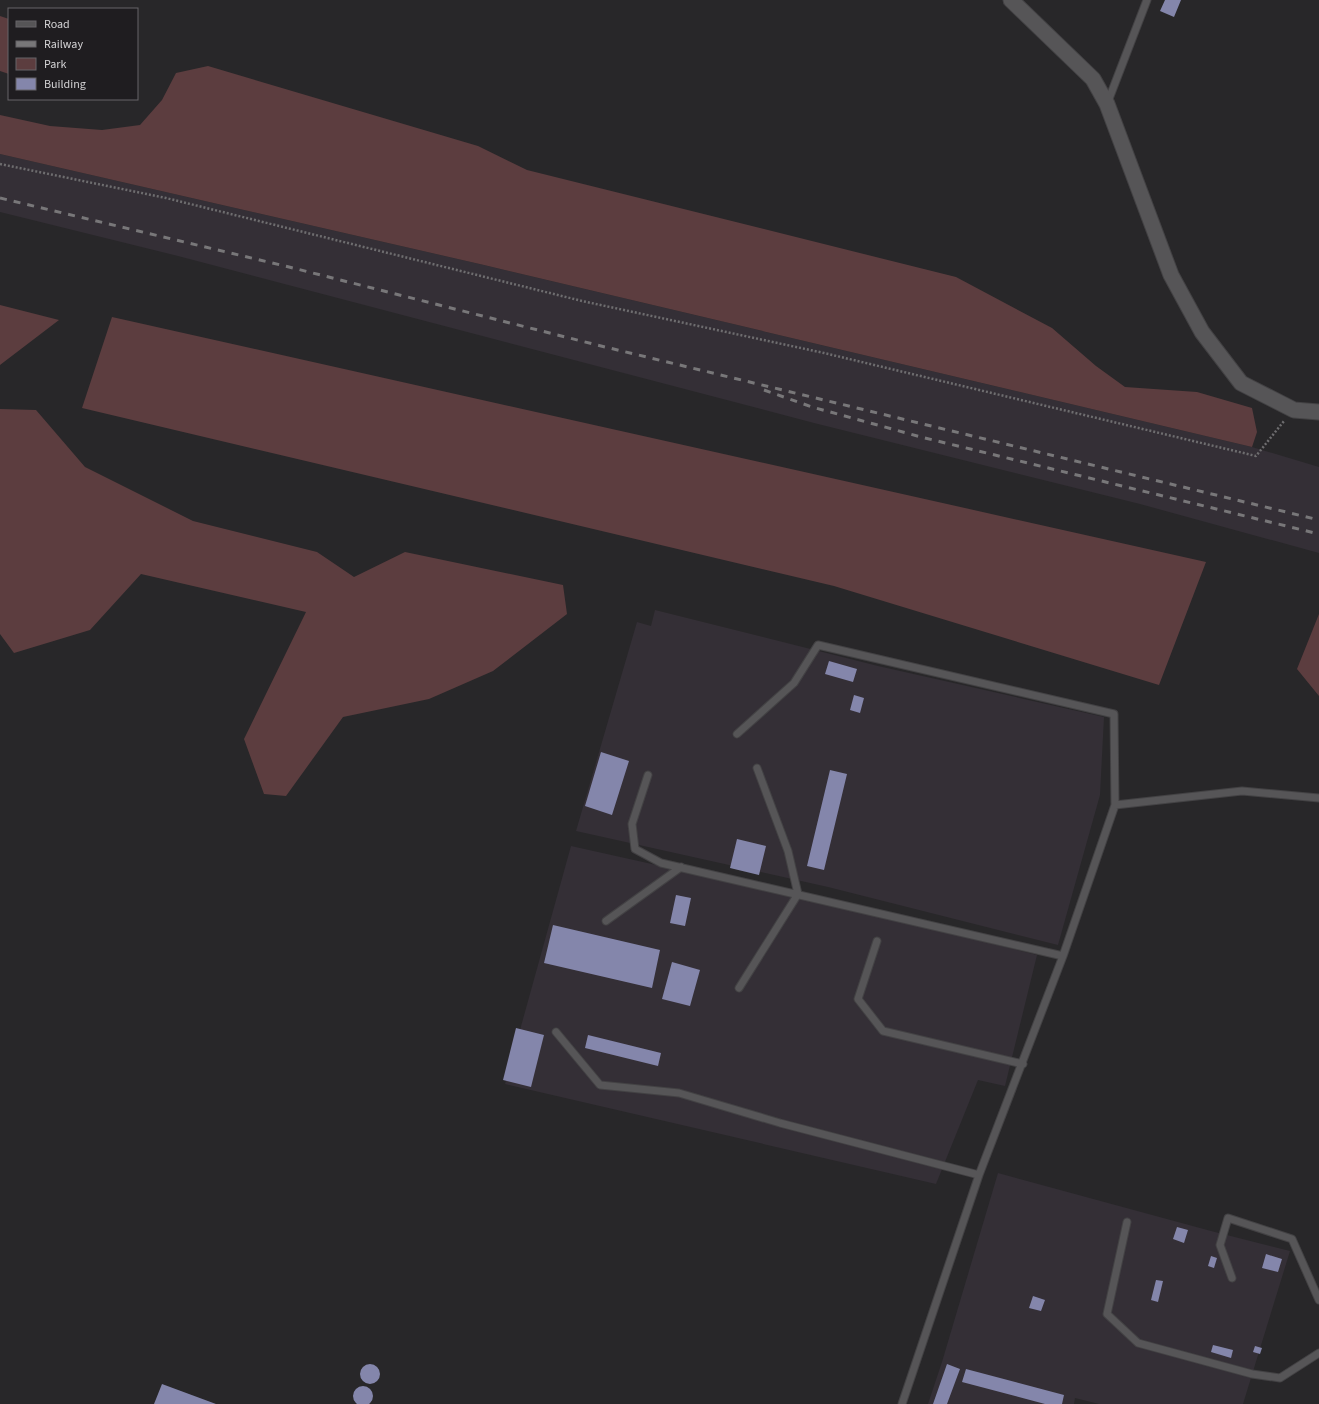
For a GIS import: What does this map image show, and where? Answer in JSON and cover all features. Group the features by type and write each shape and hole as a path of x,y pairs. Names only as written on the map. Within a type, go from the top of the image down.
{"street":[{"path":"1011,0 1093,79 1107,104 1171,275 1202,332 1241,383 1294,410 1319,412"}],"lane":[{"path":"1107,104 1147,0"},
{"path":"737,734 794,684 818,645 1114,714 1116,806 1064,956 980,1175 902,1404"},
{"path":"739,988 798,894 788,851 757,768"},
{"path":"648,775 632,824 635,850 661,863 1064,956"},
{"path":"1116,806 1242,791 1319,798"},
{"path":"606,921 681,867"},
{"path":"877,941 858,999 883,1031 1023,1064"},
{"path":"556,1032 600,1085 679,1093 780,1123 980,1175"},
{"path":"1232,1278 1220,1245 1228,1218 1292,1239 1319,1300"},
{"path":"1127,1222 1108,1314 1138,1343 1252,1374 1280,1378 1319,1353"}],"path":[{"path":"0,164 166,198 582,300 832,355 1256,456 1294,410"}],"shaded area":[{"path":"0,154 484,265 1252,447 1319,467 1319,553 1140,504 814,423 178,256 0,212"},
{"path":"655,610 878,666 1104,717 1100,795 1058,945 828,887 576,831 637,622 651,626"},
{"path":"571,846 832,904 1037,955 1005,1086 978,1080 936,1184 505,1084"},
{"path":"998,1173 1290,1251 1243,1404 1099,1404 1075,1398 1074,1404 928,1404 942,1362"}],"green space":[{"path":"0,16 8,19 8,74 0,71"},
{"path":"208,66 478,146 527,170 956,277 1052,328 1096,366 1125,387 1197,392 1252,408 1257,432 1252,447 484,265 0,154 0,115 50,126 102,130 140,125 162,100 176,73"},
{"path":"0,305 59,320 0,365"},
{"path":"112,317 1206,562 1159,685 834,586 82,408"},
{"path":"0,409 36,410 85,467 193,521 317,552 354,577 405,552 563,585 567,614 493,671 429,699 343,717 286,796 264,794 244,739 306,612 141,574 90,630 14,653 0,634"},
{"path":"1319,614 1319,696 1297,669"}],"building":[{"path":"1165,0 1181,0 1174,17 1160,11"},
{"path":"829,661 857,669 853,682 825,674"},
{"path":"854,695 864,698 860,713 850,710"},
{"path":"601,752 629,761 612,815 585,806"},
{"path":"830,770 847,774 824,870 807,866"},
{"path":"737,839 766,846 759,875 730,868"},
{"path":"676,895 691,898 685,926 670,923"},
{"path":"553,925 660,950 652,988 544,963"},
{"path":"672,962 700,970 690,1006 662,999"},
{"path":"516,1028 544,1035 531,1087 503,1080"},
{"path":"588,1035 661,1053 658,1066 585,1048"},
{"path":"1177,1227 1188,1230 1184,1243 1173,1239"},
{"path":"1266,1254 1282,1259 1278,1272 1262,1268"},
{"path":"1211,1256 1217,1258 1214,1268 1208,1266"},
{"path":"1156,1280 1163,1281 1158,1302 1151,1300"},
{"path":"1033,1296 1045,1300 1041,1311 1029,1308"},
{"path":"1213,1345 1233,1350 1231,1358 1211,1352"},
{"path":"1255,1346 1262,1348 1260,1354 1253,1352"},
{"path":"370,1364 377,1367 380,1374 377,1381 370,1384 363,1381 360,1374 363,1367"},
{"path":"947,1364 960,1369 947,1404 933,1404"},
{"path":"966,1369 1064,1395 1062,1404 1045,1404 962,1382"},
{"path":"162,1384 216,1404 154,1404"},
{"path":"359,1387 367,1387 372,1392 372,1400 367,1405 359,1405 354,1400 354,1392"}],"railway":[{"path":"0,198 289,267 597,345 1319,520"},
{"path":"764,390 812,407 921,437 1319,534"}]}
